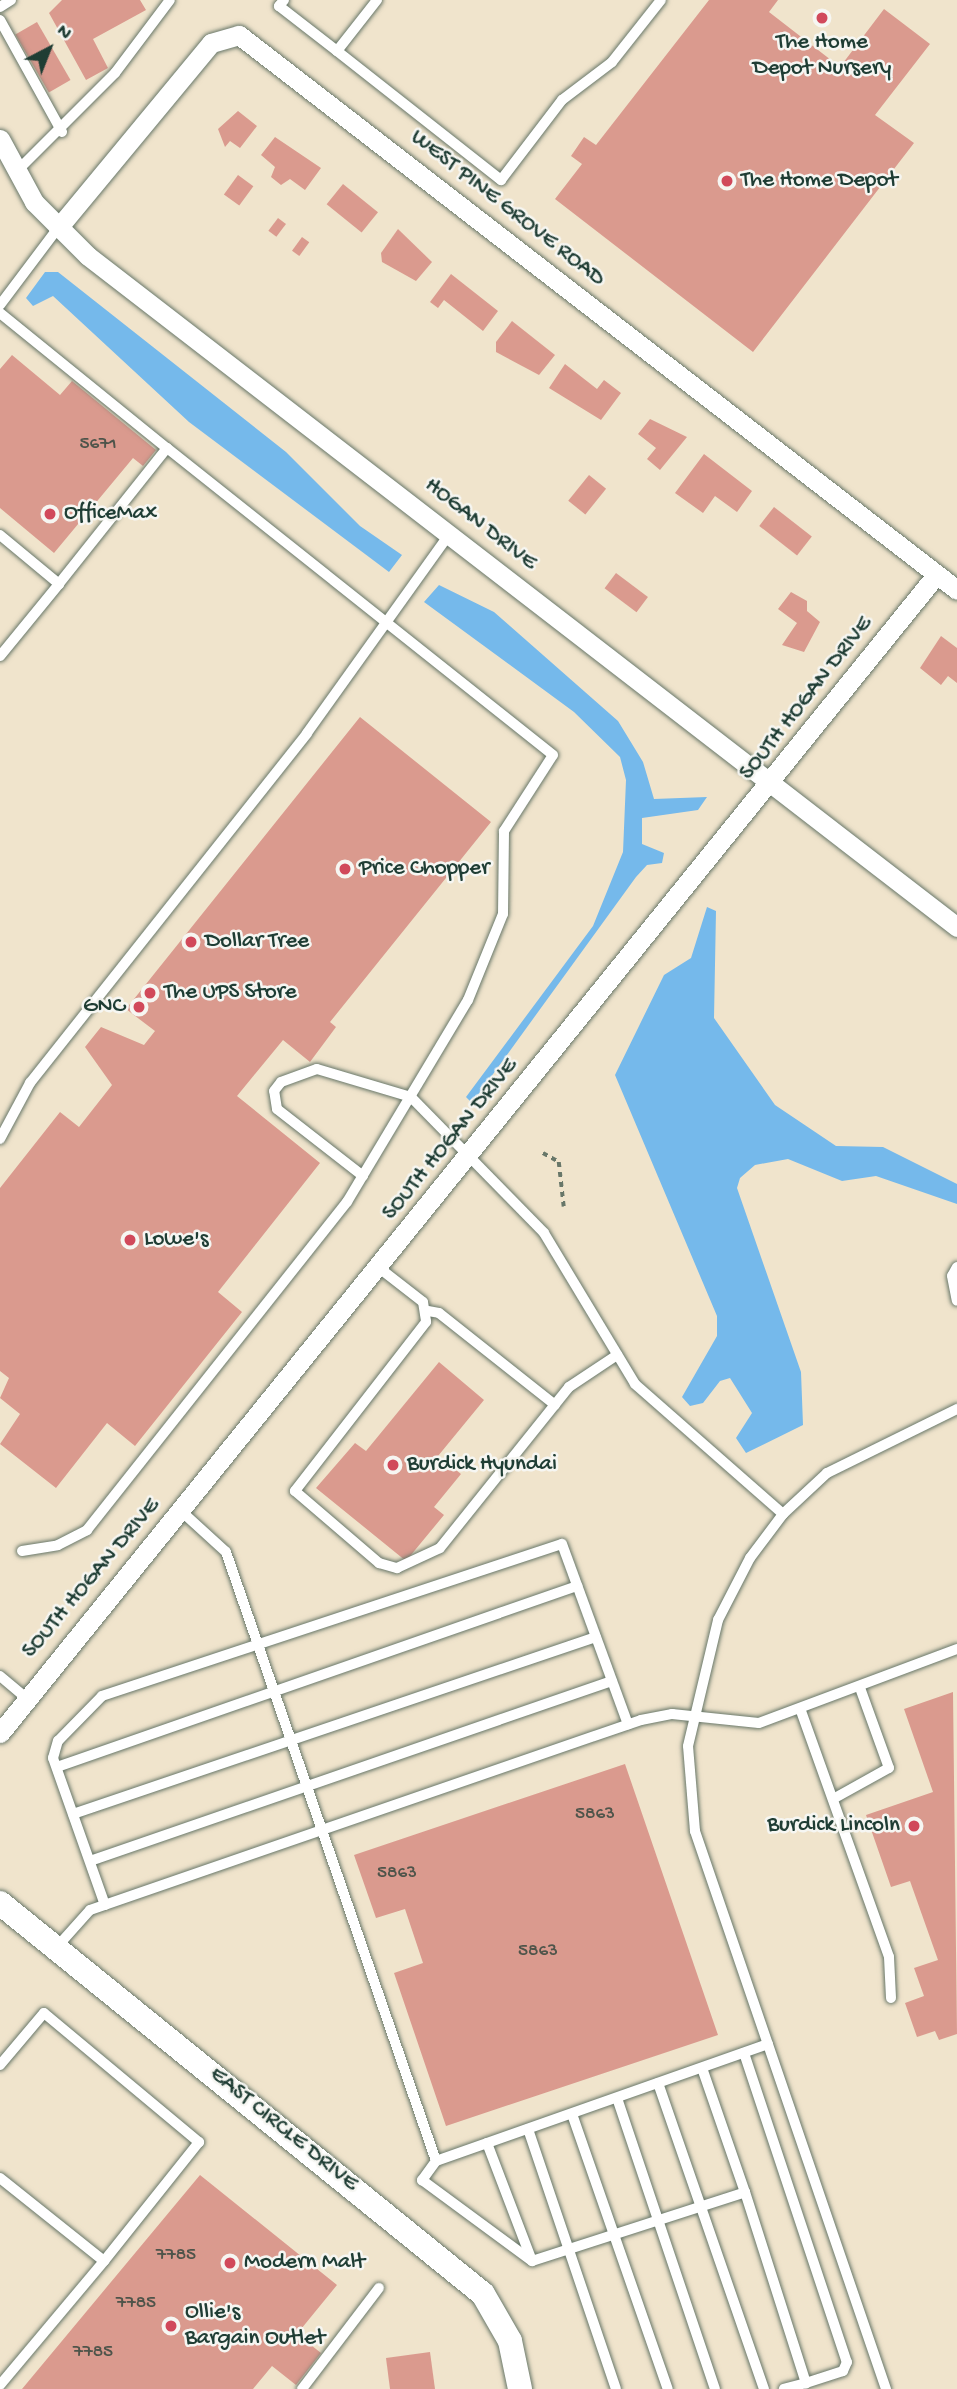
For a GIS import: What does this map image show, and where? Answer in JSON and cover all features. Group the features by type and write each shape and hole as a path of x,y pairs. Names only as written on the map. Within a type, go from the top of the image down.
{"street":[{"name":"WEST PINE GROVE ROAD","path":"58,228 211,43 239,35 957,590"},
{"name":"HOGAN DRIVE","path":"0,139 17,171 58,228 957,927"},
{"name":"SOUTH HOGAN DRIVE","path":"0,1733 771,784 936,575"},
{"name":"EAST CIRCLE DRIVE","path":"0,1903 483,2294 510,2340 520,2389"}],"lane":[{"path":"0,7 11,0"},
{"path":"17,171 62,132 170,0"},
{"path":"284,0 279,6 502,180 562,100 612,62 661,0"},
{"path":"337,51 377,0"},
{"path":"0,20 62,132"},
{"path":"0,305 58,228"},
{"path":"0,313 167,448 385,618 553,755 511,811 502,853 503,914 468,1000 362,1176 87,1530 58,1545 22,1551"},
{"path":"0,656 167,448"},
{"path":"0,1139 30,1083 298,745 385,618 450,533"},
{"path":"0,535 59,584"},
{"path":"362,1176 277,1109 274,1091 290,1076 317,1069 411,1097 472,1153 544,1233 635,1384 783,1514"},
{"path":"378,1267 428,1311 439,1312 555,1405"},
{"path":"957,1267 952,1276 957,1301"},
{"path":"428,1311 426,1322 295,1490 379,1563 397,1568 440,1548 555,1405 617,1355"},
{"path":"883,2388 695,1831 688,1746 693,1714 718,1620 750,1558 783,1514 838,1466 957,1409"},
{"path":"180,1510 226,1552 436,2161"},
{"path":"105,1905 57,1767 58,1741 102,1696 562,1544 628,1724"},
{"path":"57,1767 275,1695 577,1586"},
{"path":"73,1814 596,1637"},
{"path":"56,1948 90,1910 628,1724 693,1714 736,1724 801,1711 957,1649"},
{"path":"0,1676 26,1698"},
{"path":"89,1861 612,1681"},
{"path":"832,1799 889,1768 860,1688"},
{"path":"801,1711 889,1957 891,1998"},
{"path":"0,2065 44,2012 199,2142 0,2385"},
{"path":"532,2262 422,2180 436,2161 768,2044"},
{"path":"744,2053 847,2362 843,2371 784,2389"},
{"path":"702,2068 806,2383"},
{"path":"658,2083 704,2206 764,2389"},
{"path":"617,2098 661,2220 715,2389"},
{"path":"572,2114 668,2389"},
{"path":"528,2129 616,2389"},
{"path":"487,2143 532,2262"},
{"path":"0,2178 104,2261"},
{"path":"532,2262 745,2192"},
{"path":"302,2389 379,2288"}],"path":[{"path":"543,1153 559,1162 564,1207"}],"water":[{"path":"45,272 58,272 286,452 360,526 402,555 389,572 189,422 53,296 33,306 26,298"},
{"path":"439,585 494,612 618,721 643,762 654,799 707,797 698,810 642,818 642,844 664,853 662,863 647,865 636,877 472,1103 466,1097 593,926 623,852 626,780 620,757 574,712 424,602"},
{"path":"707,907 716,911 714,1018 775,1105 836,1146 883,1147 957,1184 957,1204 876,1176 842,1181 788,1159 755,1165 740,1178 737,1188 801,1372 803,1425 746,1453 736,1438 752,1413 730,1378 720,1381 703,1403 690,1406 682,1397 717,1336 717,1316 615,1075 664,975 691,958"}],"building":[{"path":"62,0 140,0 146,10 93,39 108,68 86,80 49,13"},
{"name":"The Home Depot","path":"709,0 778,0 769,12 840,67 884,9 930,44 875,115 914,143 753,352 555,199 582,164 571,156 584,137 596,145"},
{"path":"37,22 71,80 49,93 15,34"},
{"path":"238,111 257,126 240,148 230,141 225,147 218,129"},
{"path":"275,137 321,168 305,190 290,179 281,185 271,177 275,167 261,155"},
{"path":"238,175 253,186 239,206 224,194"},
{"path":"343,184 378,212 362,233 327,204"},
{"path":"278,218 286,224 276,237 268,231"},
{"path":"398,229 432,262 416,281 382,262 381,253"},
{"path":"302,237 309,242 299,256 292,251"},
{"path":"451,274 498,311 483,331 444,300 438,308 430,302"},
{"path":"512,321 555,355 539,375 496,352 496,342"},
{"path":"12,355 60,395 72,381 156,450 143,466 133,458 54,553 0,508 0,369"},
{"path":"565,364 597,389 604,380 621,393 601,420 549,388"},
{"path":"650,419 687,437 660,470 647,459 656,448 638,434"},
{"path":"704,454 752,491 737,512 715,496 703,513 675,493"},
{"path":"589,475 606,489 585,514 568,501"},
{"path":"774,507 812,537 797,555 759,526"},
{"path":"616,573 648,597 637,612 605,588"},
{"path":"791,592 807,601 807,611 820,622 804,652 782,645 797,623 778,609"},
{"path":"941,636 957,648 957,683 948,676 941,685 920,668"},
{"path":"360,717 491,822 330,1022 336,1027 310,1062 283,1040 237,1096 320,1163 218,1292 242,1312 135,1446 107,1423 56,1488 0,1444 20,1414 0,1398 9,1378 0,1371 0,1188 60,1112 79,1127 112,1085 85,1047 101,1027 144,1045 155,1031 126,1009"},
{"name":"Burdick Hyundai","path":"439,1362 484,1400 438,1456 461,1474 434,1507 444,1515 406,1561 316,1488 355,1443 366,1451"},
{"path":"953,1692 957,2034 939,2040 935,2031 917,2037 905,2003 924,1996 914,1968 938,1960 910,1881 891,1887 866,1815 933,1792 904,1709"},
{"path":"625,1764 718,2035 446,2126 394,1973 423,1963 405,1909 376,1918 354,1855"},
{"path":"200,2175 337,2285 297,2334 321,2353 296,2385 272,2366 253,2389 22,2389"},
{"path":"430,2352 435,2389 390,2389 386,2358"}],"place":[{"name":"The Home Depot Nursery","path":"822,18"},
{"name":"The Home Depot","path":"727,181"},
{"name":"OfficeMax","path":"50,514"},
{"name":"Price Chopper","path":"345,869"},
{"name":"Dollar Tree","path":"191,942"},
{"name":"The UPS Store","path":"150,993"},
{"name":"GNC","path":"139,1007"},
{"name":"Lowe's","path":"130,1240"},
{"name":"Burdick Hyundai","path":"393,1465"},
{"name":"Burdick Lincoln","path":"914,1826"},
{"name":"Modern Malt","path":"230,2263"},
{"name":"Ollie's Bargain Outlet","path":"171,2326"}]}
